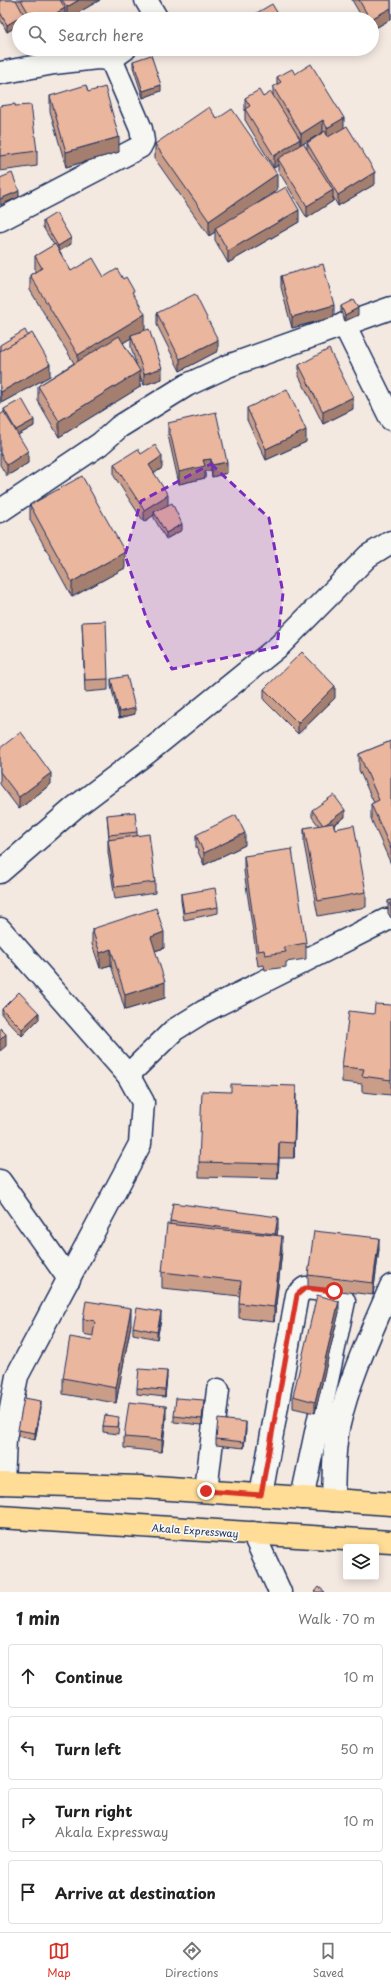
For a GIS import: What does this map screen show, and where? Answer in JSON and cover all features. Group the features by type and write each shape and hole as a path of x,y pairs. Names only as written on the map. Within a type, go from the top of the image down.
{"main road":[{"path":"2,1483 141,1486 391,1504"},
{"name":"Akala Expressway","path":"0,1517 391,1542"}],"street":[{"path":"146,0 154,12"},
{"path":"0,73 54,63 108,56"},
{"path":"0,220 140,147 143,140 141,129 119,56"},
{"path":"0,511 100,444 119,427 186,384 228,366 391,308"},
{"path":"344,324 391,419"},
{"path":"0,872 74,808 148,752 279,646 368,556 391,542"},
{"path":"128,1075 174,1030 202,1012 386,920"},
{"path":"0,929 128,1075 143,1102 140,1144 17,1376 5,1439 2,1483"},
{"path":"0,1181 69,1279"},
{"path":"333,1500 334,1454 339,1424 356,1369 391,1286"},
{"path":"261,1495 297,1295 305,1288 334,1291 344,1301 302,1498"},
{"path":"206,1491 218,1390"},
{"path":"253,1533 280,1592"}],"highlighted area":[{"path":"211,464 269,518 283,593 277,647 172,669 148,623 125,555 141,501"}],"building":[{"path":"0,0 16,0 22,12 12,12 12,22 7,25 0,12"},
{"path":"21,0 60,0 65,8 58,12 28,12"},
{"path":"62,0 79,0 67,7"},
{"path":"359,0 391,0 391,8 379,15 379,12 366,12"},
{"path":"272,4 277,12 258,12"},
{"path":"151,56 161,85 143,91 133,61"},
{"path":"311,64 344,118 327,128 323,120 301,134 273,87 281,82 277,77 292,69 295,74"},
{"path":"86,85 88,92 105,87 119,137 66,152 50,96"},
{"path":"259,90 263,97 271,92 300,139 274,156 245,109 250,106 245,98"},
{"path":"15,104 15,106 31,105 37,151 0,156 0,106"},
{"path":"209,107 217,119 232,109 277,174 209,221 155,144"},
{"path":"347,126 375,172 338,195 307,143 325,131 328,137"},
{"path":"303,143 333,190 307,206 278,159"},
{"path":"12,173 19,191 0,199 0,178"},
{"path":"286,187 299,210 228,251 215,228"},
{"path":"56,213 71,238 58,246 43,221"},
{"path":"55,244 71,271 93,258 104,277 117,269 123,279 126,277 134,291 132,292 145,314 78,355 30,275 42,268 35,256"},
{"path":"323,264 334,305 292,317 281,276"},
{"path":"195,294 218,340 180,359 157,313"},
{"path":"353,300 358,308 345,315 341,306"},
{"path":"149,329 162,368 144,374 131,335"},
{"path":"25,330 28,336 0,351 0,345"},
{"path":"32,333 50,364 1,392 0,351"},
{"path":"119,336 140,371 59,421 38,386"},
{"path":"329,349 353,397 323,412 299,365"},
{"path":"287,389 306,430 266,449 247,408"},
{"path":"22,399 34,420 16,430 4,409"},
{"path":"4,412 28,451 7,465 0,453 0,415"},
{"path":"216,412 227,462 212,465 211,459 203,460 205,466 179,472 168,423"},
{"path":"155,445 162,456 149,465 168,495 144,510 114,464 138,449 141,454"},
{"path":"82,476 125,552 72,582 30,505"},
{"path":"172,503 182,524 166,533 154,512"},
{"path":"106,621 108,679 85,680 82,622"},
{"path":"302,652 335,686 298,723 264,689"},
{"path":"127,676 135,708 119,712 111,679"},
{"path":"21,732 51,773 19,797 0,772 0,748"},
{"path":"391,741 391,849 371,804 379,800 359,754"},
{"path":"334,795 345,810 323,825 312,810"},
{"path":"135,812 137,832 109,835 107,815"},
{"path":"236,815 245,833 204,853 196,835"},
{"path":"333,823 335,829 354,825 366,892 318,901 304,828"},
{"path":"149,834 155,882 115,887 108,840"},
{"path":"292,849 306,943 284,947 286,952 265,955 264,950 258,951 244,856"},
{"path":"215,888 218,907 184,913 181,894"},
{"path":"391,900 391,907 388,901"},
{"path":"156,908 164,932 151,937 165,982 125,995 111,949 100,953 92,929"},
{"path":"19,992 39,1013 22,1029 2,1009"},
{"path":"375,1004 391,1005 391,1080 362,1076 364,1069 342,1067 349,1011 374,1014"},
{"path":"0,1028 6,1034 0,1040"},
{"path":"231,1084 296,1086 294,1143 279,1142 278,1164 199,1162 202,1091 231,1092"},
{"path":"173,1203 278,1217 275,1234 170,1221"},
{"path":"167,1224 282,1236 274,1307 239,1303 241,1281 162,1272"},
{"path":"314,1231 379,1238 373,1283 308,1275"},
{"path":"317,1295 339,1301 315,1402 293,1396"},
{"path":"86,1301 131,1308 116,1388 63,1378 70,1337 92,1341 95,1321 83,1319"},
{"path":"137,1308 161,1312 157,1332 133,1327"},
{"path":"139,1369 167,1371 165,1390 137,1388"},
{"path":"24,1398 41,1401 35,1433 18,1430"},
{"path":"176,1398 204,1400 202,1419 174,1416"},
{"path":"129,1402 166,1406 162,1440 124,1437"},
{"path":"105,1415 119,1417 118,1427 103,1426"},
{"path":"218,1419 246,1422 244,1442 216,1439"},
{"path":"319,1587 325,1592 315,1592"}],"route":[{"path":"206,1491 261,1495 297,1295 305,1288 334,1291"}]}
